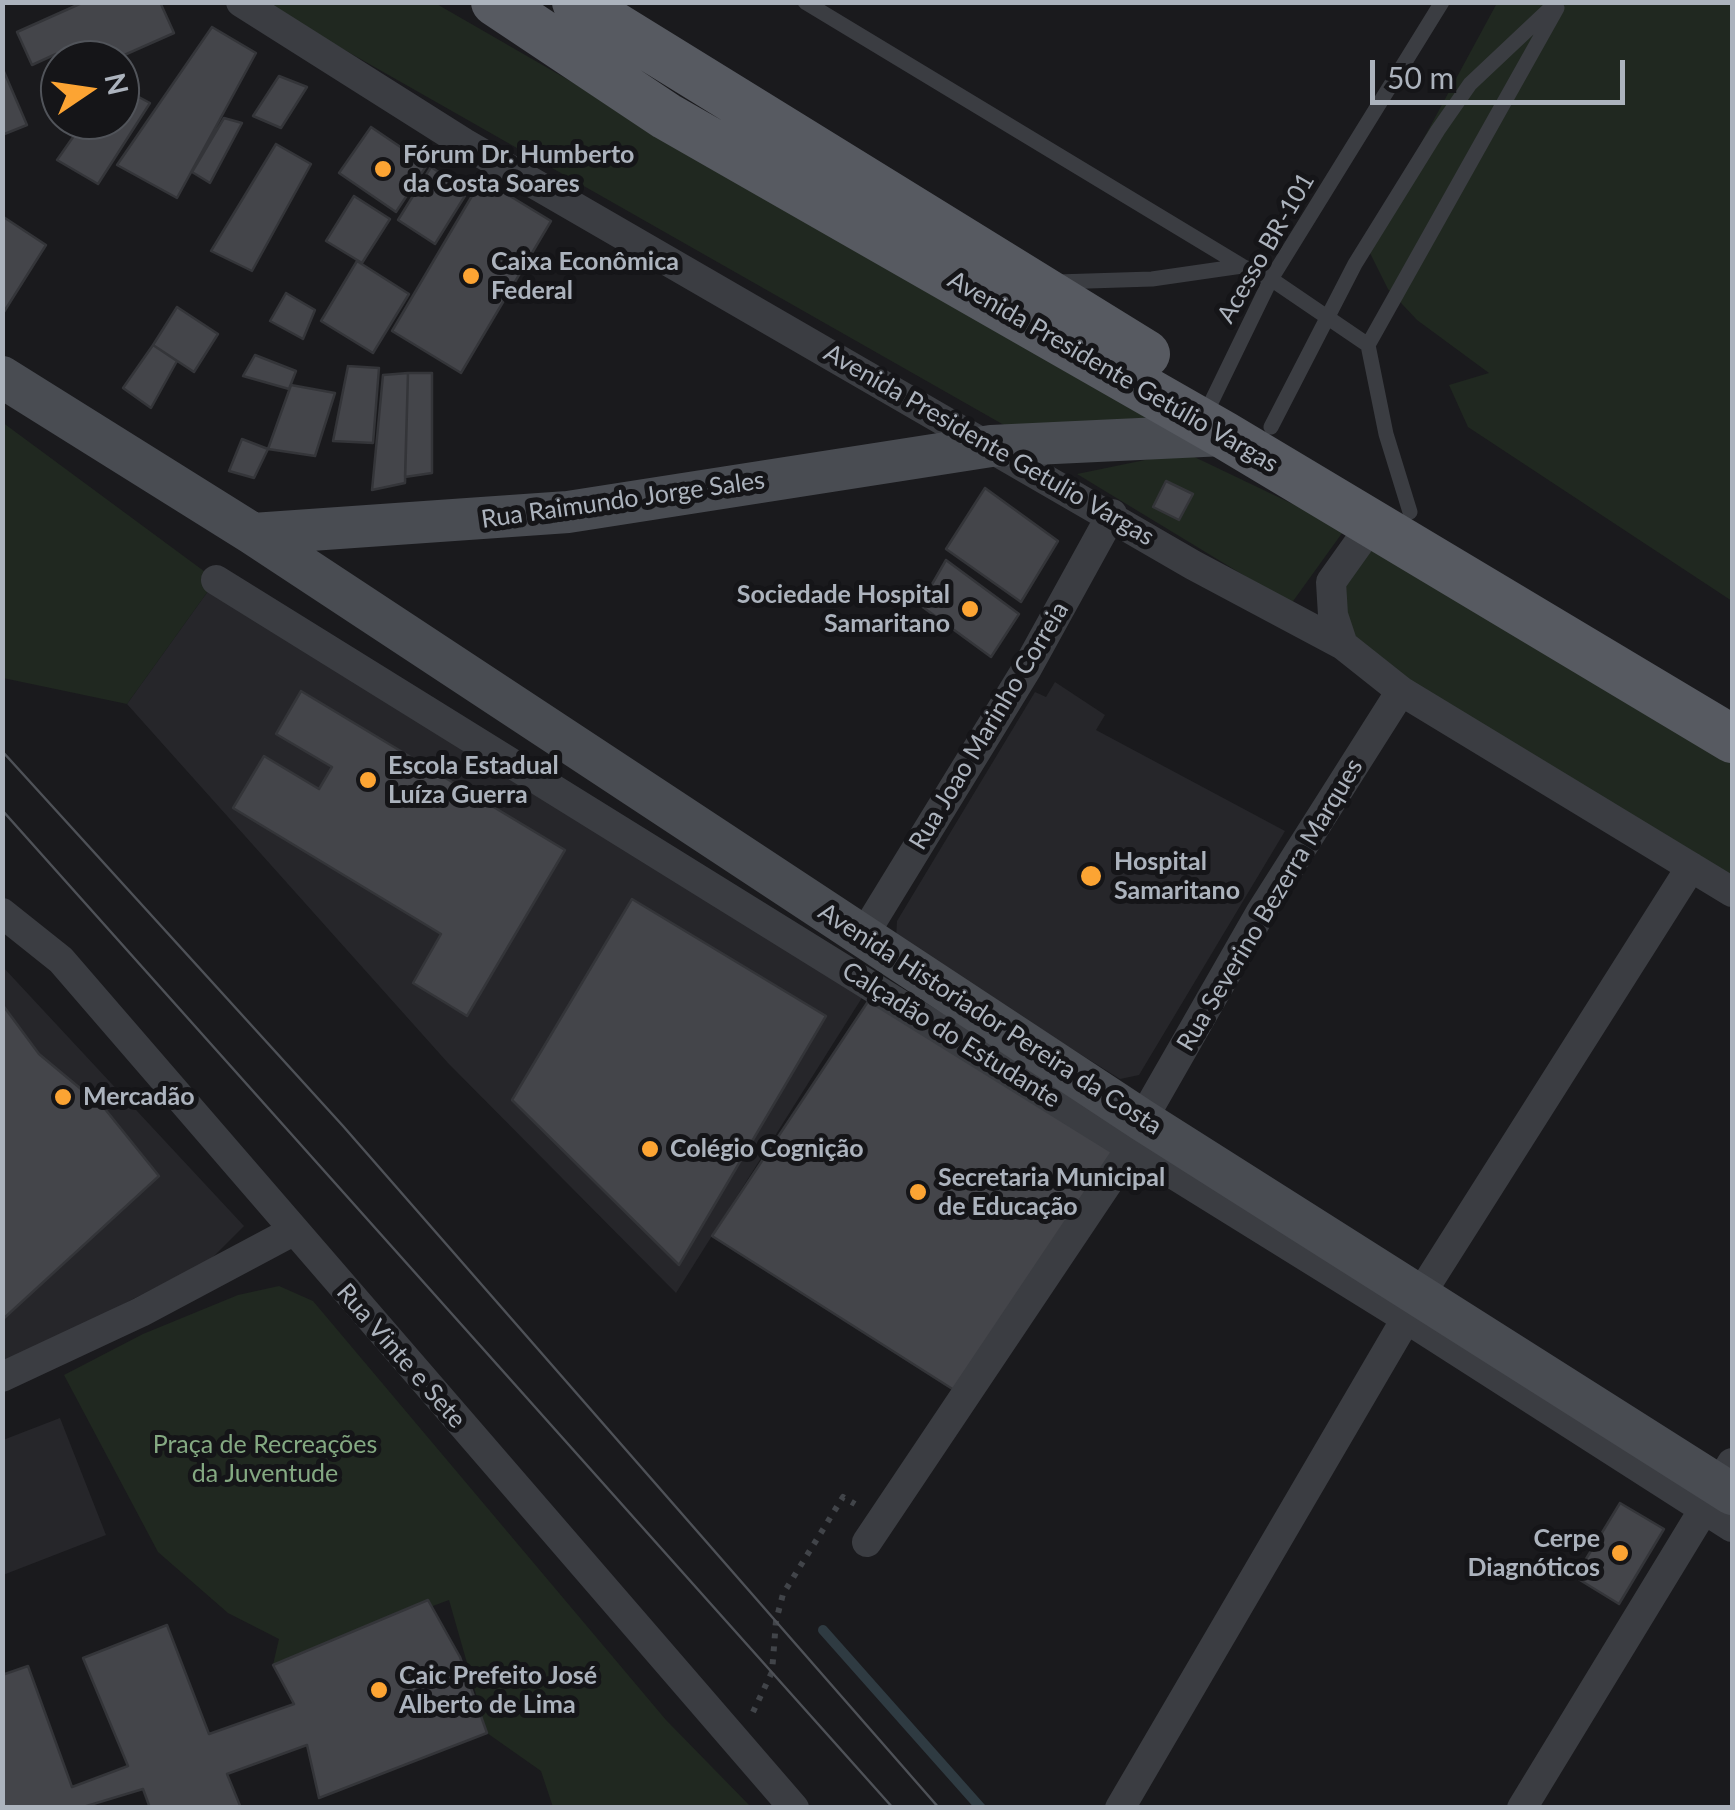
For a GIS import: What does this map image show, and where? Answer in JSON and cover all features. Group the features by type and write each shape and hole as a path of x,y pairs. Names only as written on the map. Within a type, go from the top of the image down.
{"main road":[{"name":"Avenida Presidente Getúlio Vargas","path":"495,2 666,116 1732,705"},
{"name":"Avenida Presidente Getúlio Vargas","path":"576,2 1032,283 1214,417 1271,428 1392,517 1732,739"}],"street":[{"name":"Avenida Presidente Getulio Vargas","path":"242,3 464,143 1112,514 1193,565 1343,645 1401,690 1732,892"},
{"name":"Avenida Historiador Pereira da Costa","path":"2,377 253,534 863,936 1137,1134 1414,1307 1722,1488"},
{"name":"Rua Raimundo Jorge Sales","path":"253,534 568,512 991,446 1214,417"},
{"name":"Rua Joao Marinho Correia","path":"863,936 1026,670 1112,514"},
{"path":"1343,645 1333,615 1332,582 1392,517"},
{"name":"Calçadão do Estudante","path":"216,580 1137,1134"},
{"name":"Rua Severino Bezerra Marques","path":"874,1531 1137,1134 1261,912 1401,690"},
{"path":"1120,1808 1414,1307 1691,868"},
{"name":"Rua Vinte e Sete","path":"2,912 61,960 794,1808"},
{"path":"2,1377 141,1312 293,1231"},
{"path":"1722,1488 1732,1528"},
{"path":"1522,1808 1722,1488"}],"lane":[{"path":"805,2 1242,266 1272,279 1368,345"},
{"name":"Acesso BR-101","path":"1214,417 1272,279 1442,2"},
{"path":"1271,428 1355,264 1470,84 1559,2"},
{"path":"1392,517 1386,434 1368,345 1559,2"},
{"path":"1032,283 1152,279 1242,266"}],"path":[{"path":"732,1739 760,1702 772,1672 776,1621 784,1594 843,1496 874,1531"}],"shaded area":[{"path":"216,580 870,985 676,1293 448,1063 127,704"},
{"name":"Hospital Samaritano","path":"1055,682 1105,715 1096,730 1285,831 1139,1075 1120,1079 896,939 897,921 1035,692 1046,697"},
{"name":"Mercadão","path":"3,967 244,1226 211,1259 3,1366"},
{"path":"60,1418 106,1535 3,1575 3,1440"}],"green space":[{"path":"262,3 435,3 1153,417 1011,429"},
{"path":"1497,3 1732,3 1732,601 1468,427 1449,385 1489,373 1417,320 1388,289 1366,245"},
{"path":"2,422 216,580 127,704 3,678"},
{"path":"1184,452 1345,529 1291,604 1077,474"},
{"path":"1373,523 1732,739 1732,885 1401,691 1333,615"},
{"name":"Praça de Recreações da Juventude","path":"279,1286 313,1301 666,1720 751,1807 553,1807 541,1771 487,1733 449,1600 273,1665 279,1639 228,1613 158,1552 64,1375 143,1334 238,1295"}],"building":[{"path":"84,2 160,2 174,33 140,48 140,40 40,40 40,61 32,65 17,32"},
{"path":"212,27 256,53 177,198 117,165 134,140 140,140 140,132"},
{"path":"2,67 27,125 2,135"},
{"path":"279,76 307,87 281,128 253,116"},
{"path":"140,98 150,103 140,119"},
{"path":"224,118 242,123 210,183 192,172"},
{"name":"Fórum Dr. Humberto da Costa Soares","path":"371,127 427,165 396,212 339,173"},
{"path":"71,140 126,140 98,184 57,160"},
{"path":"276,144 311,164 252,271 211,251"},
{"path":"431,167 468,191 435,244 398,220"},
{"name":"Caixa Econômica Federal","path":"482,179 551,221 461,373 392,331"},
{"path":"354,196 390,219 362,263 326,241"},
{"path":"2,216 46,245 2,315"},
{"path":"357,261 409,294 373,353 321,321"},
{"path":"286,293 315,310 303,339 270,321"},
{"path":"177,307 218,334 194,372 153,345"},
{"path":"153,345 177,361 151,408 123,388"},
{"path":"255,355 296,371 289,389 243,376"},
{"path":"348,366 379,368 373,443 333,441"},
{"path":"408,373 405,483 372,490 383,375"},
{"path":"408,373 432,373 432,473 405,477"},
{"path":"291,385 335,393 315,456 268,449"},
{"path":"242,439 268,449 254,478 229,471"},
{"path":"1166,481 1193,494 1179,520 1153,507"},
{"path":"985,488 1058,541 1021,602 946,549"},
{"name":"Sociedade Hospital Samaritano","path":"946,560 1019,614 991,657 920,605"},
{"path":"301,691 565,850 467,1016 413,983 441,934 233,808 264,756 319,789 332,767 276,734"},
{"name":"Colégio Cognição","path":"632,899 826,1016 679,1265 512,1100"},
{"name":"Secretaria Municipal de Educação","path":"871,997 1125,1148 954,1390 712,1236"},
{"path":"2,1004 39,1054 105,1109 159,1176 2,1320"},
{"name":"Cerpe Diagnóticos","path":"1620,1503 1664,1529 1619,1604 1575,1577"},
{"name":"Caic Prefeito José Alberto de Lima","path":"428,1600 460,1657 487,1733 319,1798 307,1745 227,1774 241,1808 150,1808 143,1789 80,1808 2,1808 2,1675 28,1666 72,1787 128,1766 83,1658 167,1625 209,1734 294,1704 273,1665"}],"waterway":[{"path":"823,1630 981,1808"}],"tram line":[{"path":"2,751 343,1126 939,1808"},
{"path":"2,810 893,1808"}],"place":[{"name":"Fórum Dr. Humberto da Costa Soares","path":"383,169"},
{"name":"Caixa Econômica Federal","path":"471,276"},
{"name":"Sociedade Hospital Samaritano","path":"970,609"},
{"name":"Escola Estadual Luíza Guerra","path":"368,780"},
{"name":"Hospital Samaritano","path":"1091,876"},
{"name":"Mercadão","path":"63,1097"},
{"name":"Colégio Cognição","path":"650,1149"},
{"name":"Secretaria Municipal de Educação","path":"918,1192"},
{"name":"Cerpe Diagnóticos","path":"1620,1553"},
{"name":"Caic Prefeito José Alberto de Lima","path":"379,1690"}]}
